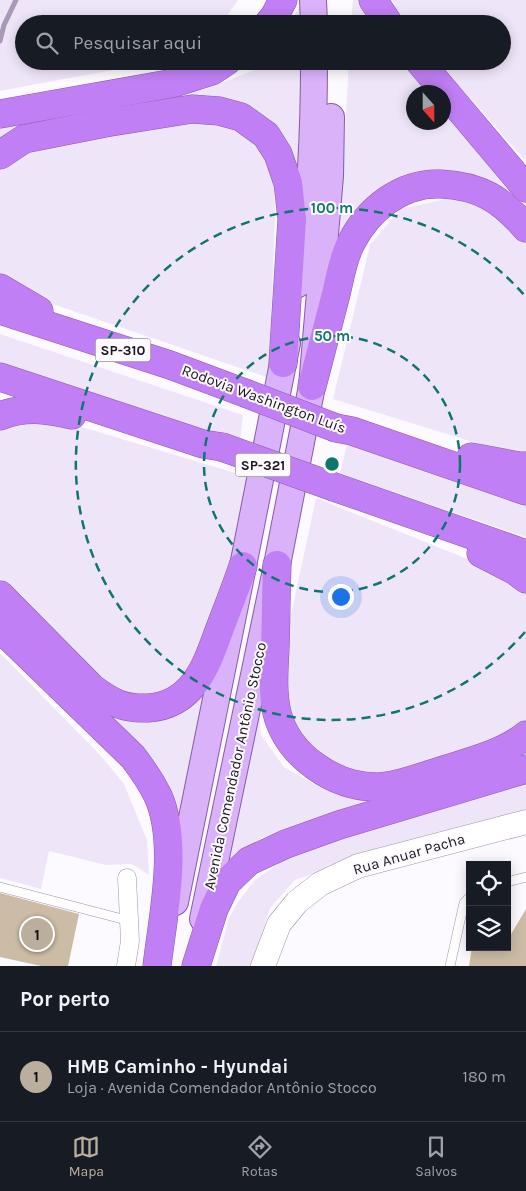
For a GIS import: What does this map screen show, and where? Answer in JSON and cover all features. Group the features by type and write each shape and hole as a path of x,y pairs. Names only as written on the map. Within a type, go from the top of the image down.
{"highway":[{"path":"275,15 283,0"},
{"path":"373,0 383,15"},
{"path":"0,114 174,82 213,70"},
{"path":"427,70 526,188"},
{"path":"0,155 24,139 105,123 192,110 219,111 241,117 266,135 278,154 288,183 292,220 283,363"},
{"path":"312,386 341,274 351,244 366,220 382,204 400,192 428,183 468,186 502,203 526,228"},
{"path":"0,288 41,312 170,365"},
{"name":"Rodovia Washington Luís","path":"0,310 170,365 344,430 526,491"},
{"path":"0,377 213,446 526,554"},
{"path":"0,416 8,412 38,408 213,446"},
{"path":"344,430 416,442 485,460 526,466"},
{"path":"384,505 514,570 526,580"},
{"path":"277,565 274,688 277,714 288,738 304,757 325,773 351,784 378,787 405,783 502,750 526,735"},
{"path":"0,595 92,688 109,700 131,708 158,707 176,701 192,688 207,664 243,566"},
{"path":"0,628 133,757 148,776 159,797 166,820 169,844 158,966"},
{"path":"195,966 214,909 227,882 249,861 286,844 339,825 526,768"}],"main road":[{"path":"313,0 314,15"},
{"path":"330,0 331,15"},
{"name":"SP-321","path":"243,566 304,251 311,191 314,70"},
{"name":"SP-321","path":"277,565 312,386 330,176 331,70"},
{"name":"Avenida Comendador Antônio Stocco","path":"195,966 277,565"},
{"name":"Avenida Comendador Antônio Stocco","path":"162,966 243,566"}],"street":[{"name":"Rua Anuar Pacha","path":"264,966 279,924 296,902 320,884 358,866 526,822"},
{"path":"126,966 130,941 127,878"}],"lane":[{"path":"511,881 526,877"},
{"path":"0,886 130,920"},
{"path":"450,966 466,901"}],"shaded area":[{"path":"0,0 238,0 228,15 15,15 15,70 112,70 0,91"},
{"path":"353,0 359,0 372,15 352,15"},
{"path":"392,0 526,0 526,161 445,70 511,70 511,15 400,15"},
{"path":"301,4 301,15 294,15"},
{"path":"255,70 301,70 301,176 241,108 0,142 0,123 206,89"},
{"path":"348,70 419,70 432,85 406,85 406,130 451,130 451,107 526,196 526,213 511,196 482,177 444,171 362,206 339,233"},
{"path":"196,117 230,124 262,144 274,178 275,217 269,378 35,298 0,275 0,165 25,147"},
{"path":"455,197 502,212 526,240 526,454 502,451 333,399 370,245 400,209"},
{"path":"0,334 243,415 240,441 0,363"},
{"path":"65,422 252,478 229,576 198,666 180,687 142,699 110,691 0,579 0,429 14,423"},
{"path":"347,444 526,504 526,537 340,474"},
{"path":"316,498 507,575 526,593 526,723 492,745 403,774 360,779 317,758 293,731 281,693 284,647"},
{"path":"0,606 126,718 209,686 179,838 165,792 0,615"},
{"path":"0,653 100,755 124,784 147,840 149,875 132,864 106,865 49,851 41,889 0,878"},
{"path":"258,696 261,735 284,767 318,786 357,799 522,750 526,745 526,759 261,838 219,871"},
{"path":"526,784 526,810 419,839 295,880 270,908 254,966 216,966 229,918 238,902 255,880 294,853"}],"building":[{"path":"0,893 79,914 68,966 41,966 0,957"},
{"path":"526,909 526,966 469,966 471,951 511,951 511,934"}],"waterway":[{"path":"0,41 4,25 16,0"}],"place":[{"name":"HMB Caminho - Hyundai","path":"37,934"}]}
